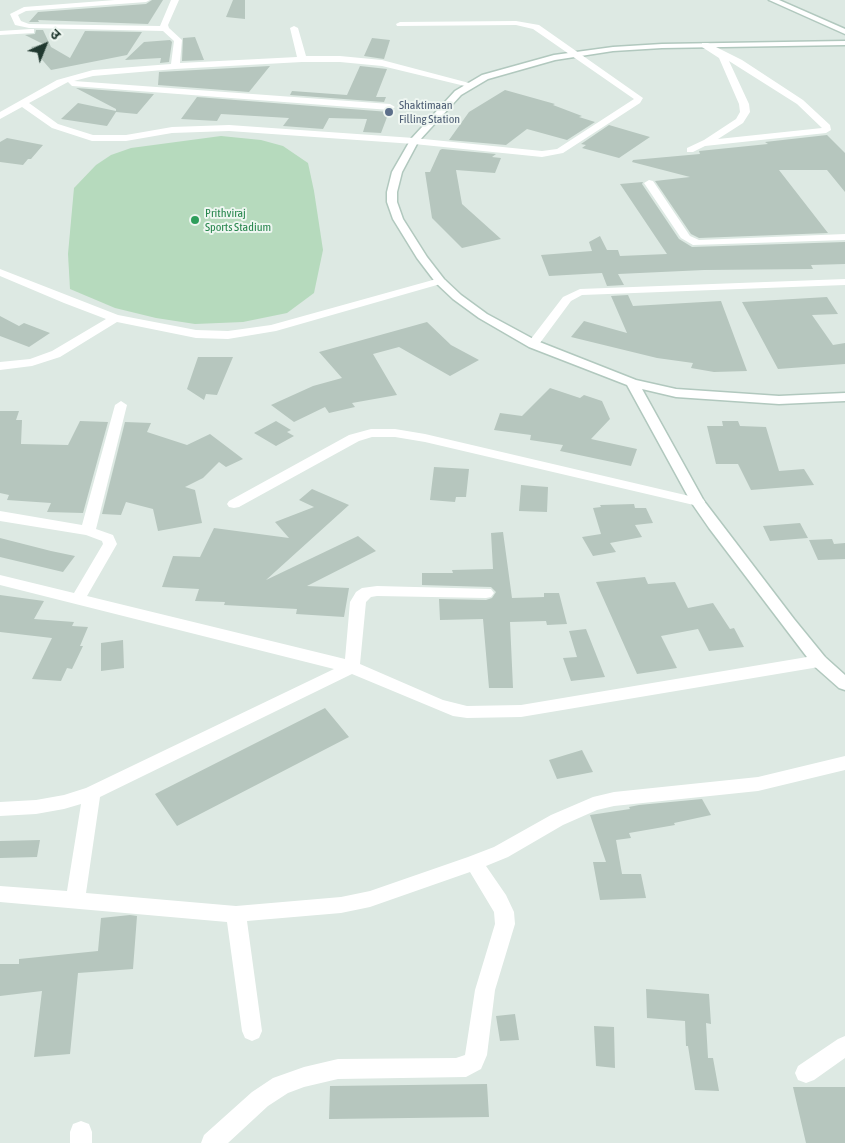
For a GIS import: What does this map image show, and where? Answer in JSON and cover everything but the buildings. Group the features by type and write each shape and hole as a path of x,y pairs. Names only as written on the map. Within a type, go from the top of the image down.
{"street":[{"path":"146,0 24,9 14,14 18,23 24,26 165,29 178,40 175,66"},
{"path":"165,29 164,25 174,0"},
{"path":"773,0 845,32"},
{"path":"22,103 55,126 92,138 126,138 172,130 221,128 414,141 542,154 560,151 638,101 638,98 544,30 526,24 400,24"},
{"path":"294,28 302,59"},
{"path":"0,33 56,30"},
{"path":"845,43 636,47 577,54 506,70 469,84 438,112 414,141 397,172 392,192 392,202 398,218 422,258 440,281 457,297 483,316 534,344 632,383 676,393 779,400 845,397"},
{"path":"703,143 826,130 827,127 800,102 739,62 705,45"},
{"path":"690,150 740,121 745,112 744,104 719,53"},
{"path":"0,116 60,82 93,73 175,66 302,59 347,60 382,64 469,84"},
{"path":"60,82 390,107"},
{"path":"649,183 686,238 697,243 845,237"},
{"path":"0,272 68,301 115,318 196,334 228,334 272,328 440,281"},
{"path":"534,344 567,299 580,292 845,282"},
{"path":"0,366 32,362 56,354 115,318"},
{"path":"632,383 698,502 760,587 819,661 845,684"},
{"path":"88,532 121,405"},
{"path":"234,504 354,438 371,432 395,433 425,438 698,502"},
{"path":"0,516 88,532 108,538 110,544 76,600"},
{"path":"0,580 352,667 453,710 494,713 521,711 819,661"},
{"path":"352,667 358,602 361,596 377,590 486,593"},
{"path":"0,809 36,807 64,802 92,793 352,667"},
{"path":"0,894 236,914 341,905 370,899 474,863 524,840 574,811 594,804 614,799 758,784 845,763"},
{"path":"75,900 92,793"},
{"path":"212,1143 260,1099 281,1085 304,1076 338,1069 456,1068 466,1067 473,1062 476,1055 485,990 505,924 504,912 499,901 474,863"},
{"path":"236,914 252,1030"},
{"path":"806,1073 845,1046"}],"green space":[{"name":"Prithviraj Sports Stadium","path":"221,136 261,140 283,146 308,163 323,250 314,293 287,313 243,322 195,324 156,318 115,308 70,289 68,254 74,188 96,165 111,155 131,148"}],"place":[{"name":"Shaktimaan Filling Station","path":"389,112"},
{"name":"Prithviraj Sports Stadium","path":"195,220"}]}
